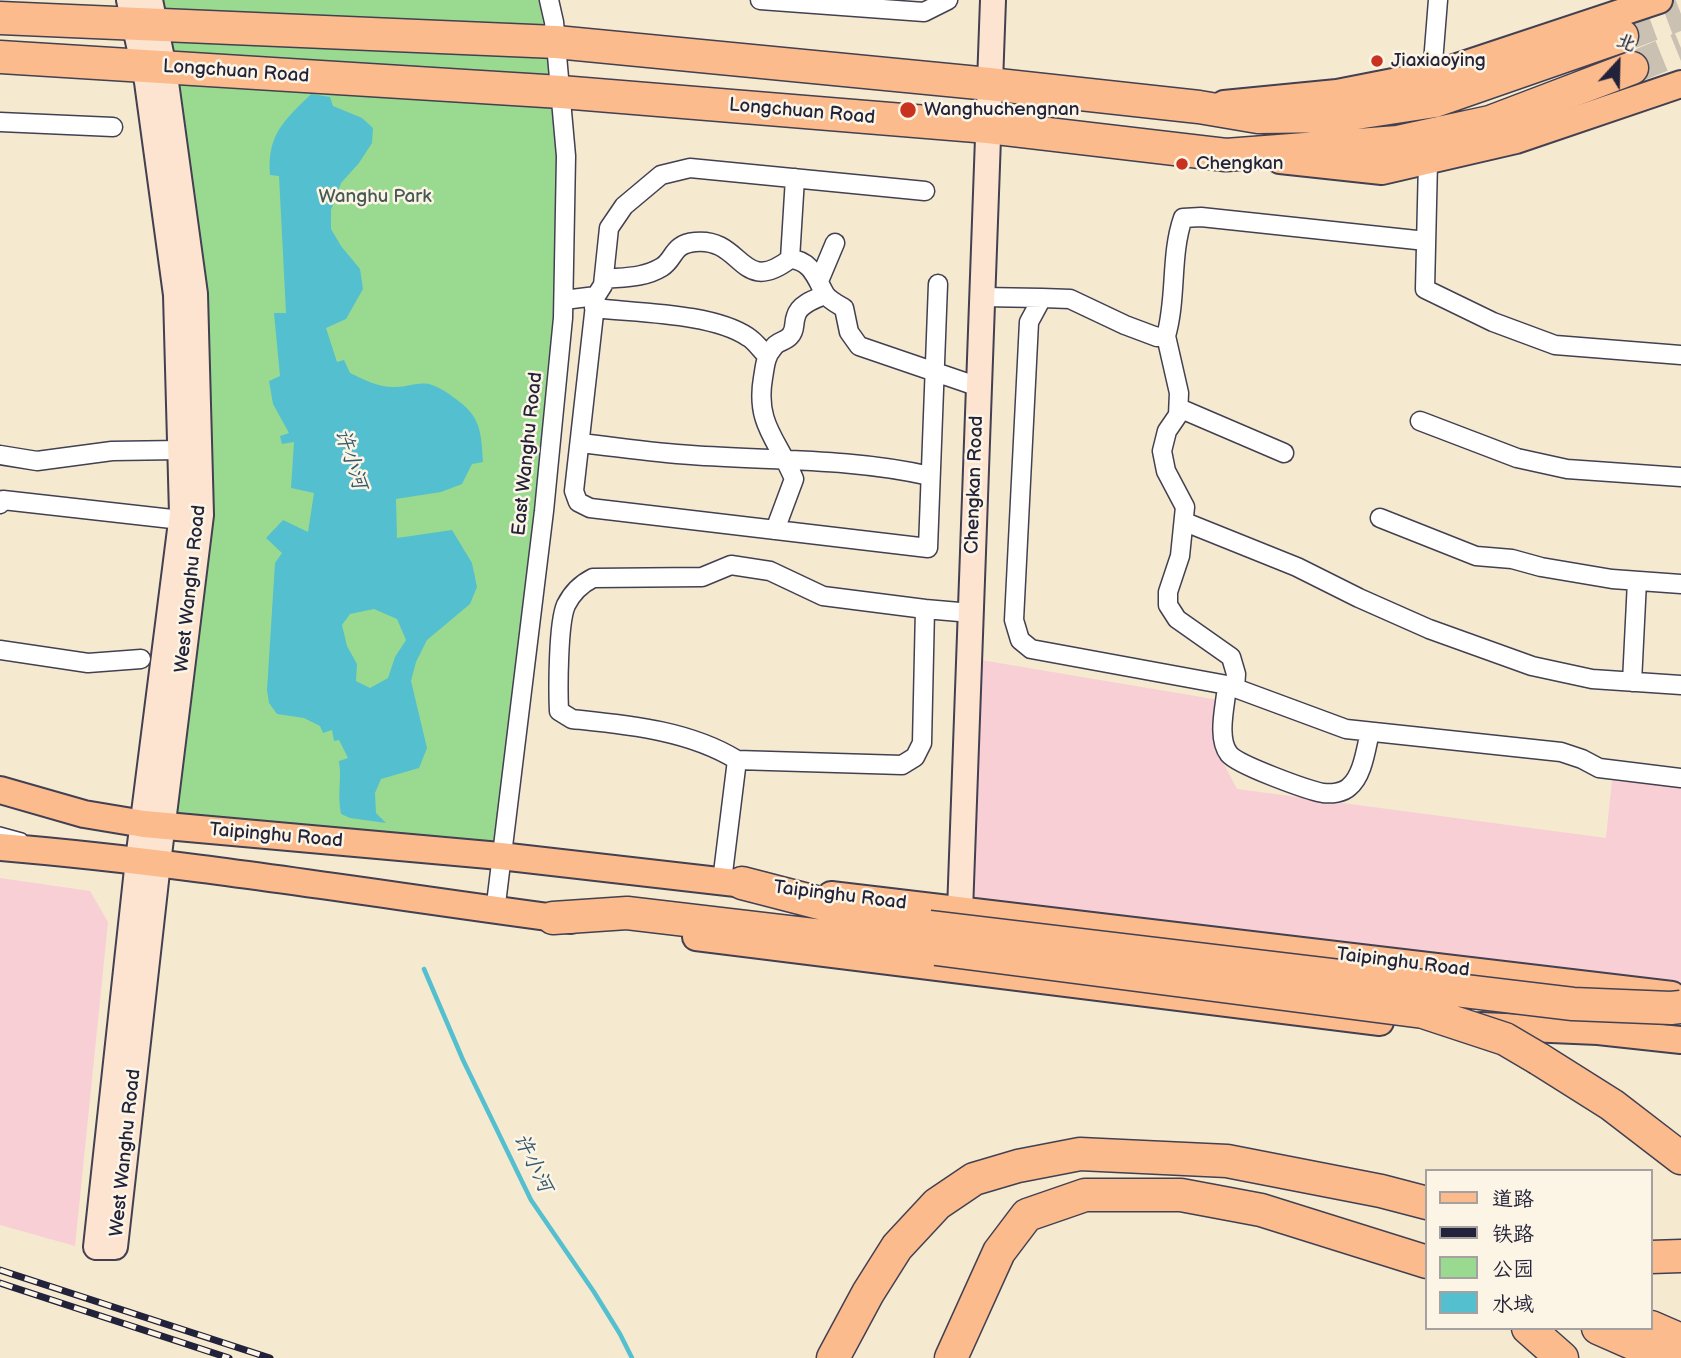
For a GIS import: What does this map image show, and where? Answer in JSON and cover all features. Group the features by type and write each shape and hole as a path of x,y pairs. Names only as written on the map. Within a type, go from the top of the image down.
{"highway":[{"path":"0,18 142,12 556,42 989,83 1199,107 1258,117 1337,116 1435,101 1618,17"},
{"name":"Longchuan Road","path":"0,57 561,92 988,127 1226,155 1398,142 1490,122 1632,68"},
{"path":"732,882 893,922 926,937 1423,1012 1505,1039 1612,1105 1681,1158"},
{"path":"553,918 627,914 926,937 1573,1004 1681,1007"},
{"path":"833,1358 868,1293 897,1248 937,1204 974,1180 1018,1166 1080,1154 1227,1161 1381,1191 1426,1203"},
{"path":"1135,1157 1203,1172 1426,1241"},
{"path":"951,1358 999,1252 1027,1215 1085,1195 1181,1195 1261,1210 1426,1262"},
{"path":"1388,1250 1426,1270"},
{"path":"1653,1257 1681,1256"},
{"path":"1653,1328 1681,1339"},
{"path":"1530,1330 1562,1358"},
{"path":"1603,1330 1666,1358"}],"main road":[{"path":"1199,107 1337,93 1432,75 1618,17 1659,0"},
{"path":"1226,155 1382,171 1516,141 1681,84"},
{"name":"Taipinghu Road","path":"0,790 83,814 153,825 500,856 1681,996"},
{"path":"0,807 83,814"},
{"name":"Taipinghu Road","path":"0,847 148,862 495,912 1389,1023 1598,1031 1681,1040"}],"street":[{"name":"East Wanghu Road","path":"495,912 544,511 564,300 566,156 556,42 549,0"},
{"path":"760,0 924,12 948,0"},
{"name":"Chengkan Road","path":"952,970 960,911 993,0"},
{"path":"1432,75 1438,0"},
{"name":"West Wanghu Road","path":"142,12 195,294 201,515 153,825 148,862 96,1247 115,1247 148,862"},
{"name":"West Wanghu Road","path":"153,825 181,520 176,295 154,67"},
{"path":"0,122 113,127"},
{"path":"1428,161 1425,289 1493,322 1555,345 1681,355"},
{"path":"925,191 690,168 661,176 624,206 609,229 603,285 595,302 574,491 578,502 590,508 928,548 938,284"},
{"path":"790,259 794,178"},
{"path":"1370,732 1358,773 1350,787 1339,792 1323,793 1311,789 1247,765 1229,754 1223,738 1231,686 1236,674 1231,657 1177,619 1168,605 1168,592 1180,556 1185,522 1185,507 1166,471 1162,451 1167,431 1178,415 1179,394 1167,336 1172,314 1178,232 1183,218 1201,217 1426,241"},
{"path":"604,279 646,276 666,265 670,256 681,245 696,242 729,250 749,270 760,273 774,271 790,259"},
{"path":"775,530 794,479 770,435 761,410 761,388 767,356 775,344 787,340 794,331 796,314 822,288 835,243"},
{"path":"790,259 804,263 822,288 844,308 849,332 859,346 979,387"},
{"path":"982,297 1070,299 1125,325 1157,337 1167,336"},
{"path":"1042,298 1029,322 1014,620 1020,640 1031,649 1231,686 1346,729 1562,752 1599,768 1681,778"},
{"path":"564,300 595,302 687,317 722,326 749,337 767,356"},
{"path":"1178,408 1284,453"},
{"path":"1420,421 1517,458 1567,469 1681,477"},
{"path":"580,443 691,455 846,462 930,476"},
{"path":"0,455 37,461 112,451 180,450"},
{"path":"0,504 3,500 181,520"},
{"path":"1380,518 1476,556 1512,559 1576,574 1681,584"},
{"path":"1185,522 1297,567 1429,629 1532,666 1592,679 1681,685"},
{"path":"925,609 922,743 915,757 902,765 737,760 698,741 666,733 572,719 559,711 558,682 565,608 583,583 593,578 702,577 731,565 770,571 823,596 971,613"},
{"path":"1632,681 1637,581"},
{"path":"0,650 88,663 141,659"},
{"path":"732,882 737,760"}],"lane":[{"path":"0,832 89,855"}],"shaded area":[{"path":"969,658 1219,700 1214,745 1237,789 1606,838 1612,781 1681,785 1681,996 960,911"},
{"path":"0,878 90,891 108,922 75,1246 0,1225"}],"green space":[{"name":"Wanghu Park","path":"150,0 549,0 554,22 563,318 500,856 163,825 201,515"}],"water":[{"path":"311,94 330,97 333,106 362,118 373,128 372,143 341,183 331,210 331,229 360,269 363,289 346,319 326,328 337,362 344,360 350,373 378,385 396,387 425,384 442,389 474,417 481,441 483,462 472,464 462,484 441,492 396,499 397,538 452,530 472,563 477,587 470,604 427,640 416,662 411,681 427,748 419,768 381,779 375,793 376,813 386,823 350,818 341,814 339,761 348,758 339,740 334,741 332,730 323,733 320,726 304,718 277,714 269,703 267,690 275,563 282,553 266,538 283,520 308,532 314,493 291,488 294,442 282,444 280,436 289,433 273,404 269,381 280,376 274,313 286,313 279,176 270,175 270,161 271,149 279,129","holes":["374,609 397,619 406,640 395,657 388,678 370,688 356,681 357,664 347,646 342,625 350,614"]}],"waterway":[{"name":"许小河","path":"424,969 463,1060 531,1200 594,1292 632,1358"}],"tunnel":[{"path":"1622,36 1681,14"},
{"path":"1632,68 1681,48"}],"railway":[{"path":"0,1270 270,1358"},
{"path":"0,1283 229,1358"}],"place":[{"name":"Jiaxiaoying","path":"1377,61"},
{"name":"Wanghuchengnan","path":"908,110"},
{"name":"Chengkan","path":"1182,164"}]}
